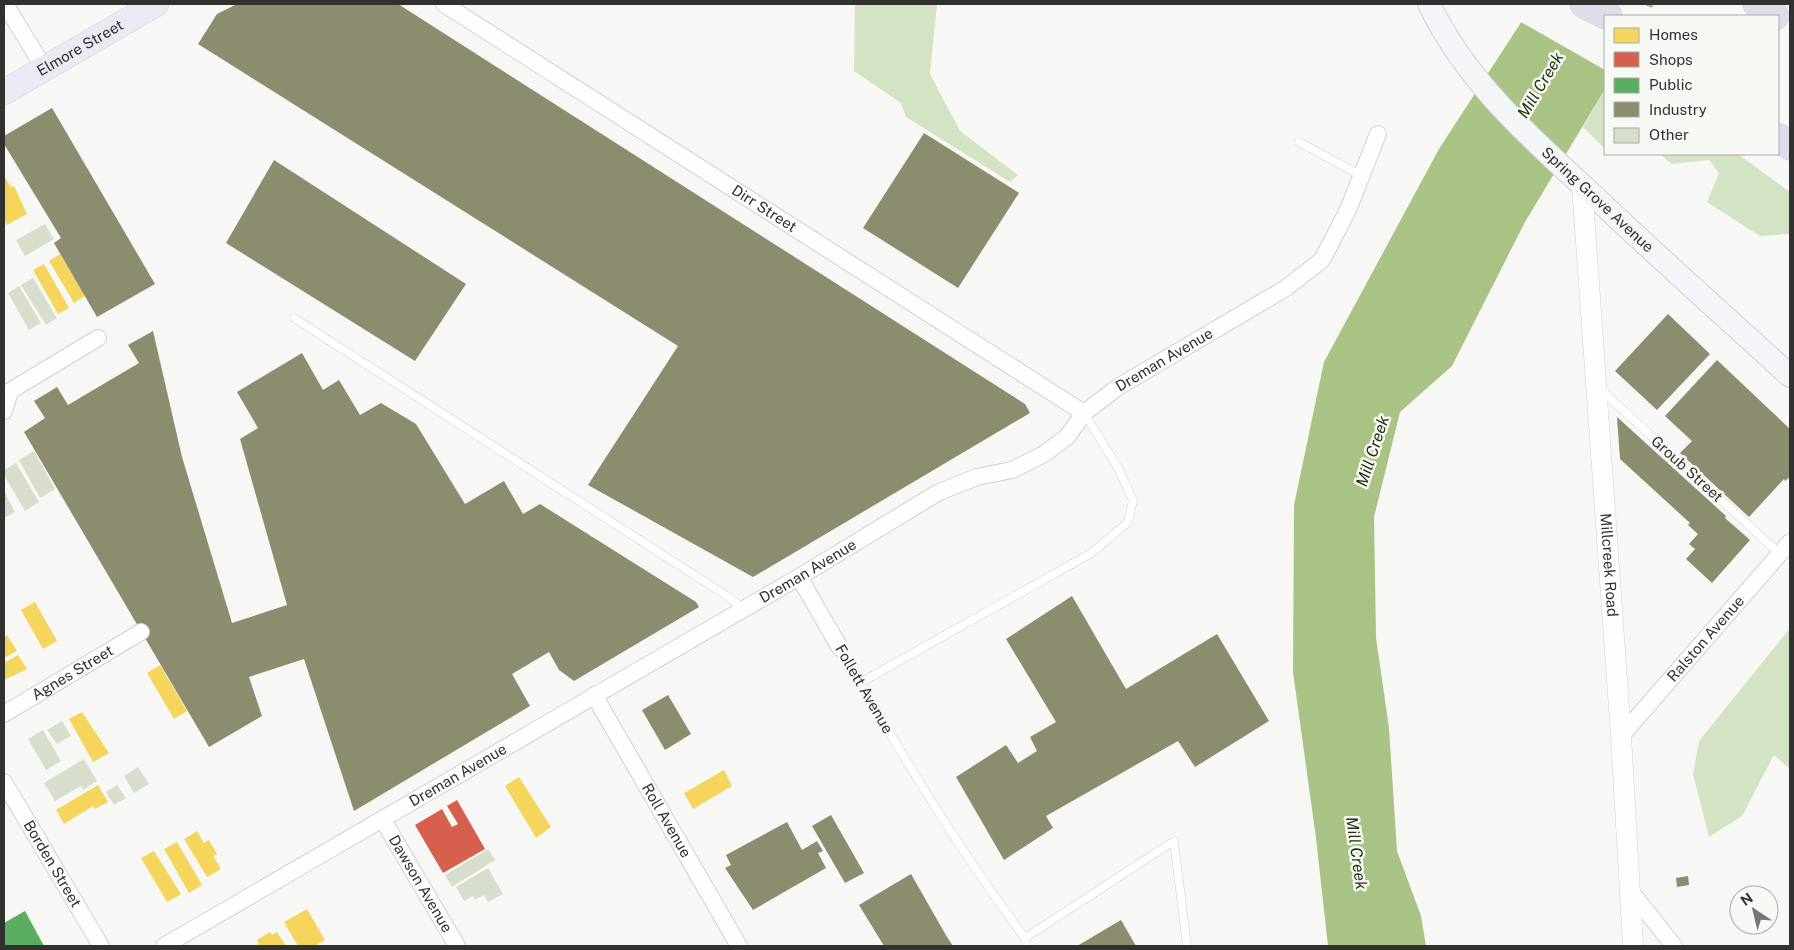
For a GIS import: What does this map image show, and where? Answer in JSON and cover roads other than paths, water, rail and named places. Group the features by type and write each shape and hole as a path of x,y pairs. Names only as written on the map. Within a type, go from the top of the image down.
{"highway":[{"path":"1584,4 1606,15"},
{"path":"1757,4 1774,15"},
{"path":"1779,19 1790,27"},
{"path":"1779,138 1790,146"}],"main road":[{"name":"Elmore Street","path":"4,92 156,4"},
{"name":"Spring Grove Avenue","path":"1430,7 1455,48 1501,109 1790,376"}],"street":[{"path":"5,4 44,68"},
{"name":"Dirr Street","path":"444,4 1084,414"},
{"name":"Dreman Avenue","path":"164,946 799,577 938,492 977,477 1012,470 1044,454 1067,437 1084,414 1118,387 1305,274 1322,260 1332,245 1378,134"},
{"name":"Millcreek Road","path":"1582,185 1633,946"},
{"path":"4,411 10,390 98,338"},
{"name":"Ralston Avenue","path":"1620,736 1785,548"},
{"name":"Follett Avenue","path":"799,577 840,648"},
{"name":"Agnes Street","path":"4,714 141,632"},
{"name":"Roll Avenue","path":"594,695 739,946"},
{"name":"Borden Street","path":"4,782 101,946"},
{"name":"Dawson Avenue","path":"383,820 457,946"},
{"path":"1628,888 1674,946"}],"lane":[{"path":"1299,142 1362,176"},
{"path":"294,318 710,585 744,609"},
{"name":"Groub Street","path":"1595,384 1785,548"},
{"path":"860,683 1093,552 1128,522 1133,500 1118,468 1084,414"},
{"name":"Follett Avenue","path":"840,648 930,799 1025,942"},
{"path":"1025,942 1174,841 1187,946"}],"water":[{"name":"Mill Creek","path":"1533,4 1654,4 1648,15 1604,15 1604,91 1525,222 1452,366 1400,412 1374,517 1376,638 1389,728 1397,851 1421,916 1426,946 1328,946 1316,838 1293,672 1294,505 1324,362 1439,149"}]}
